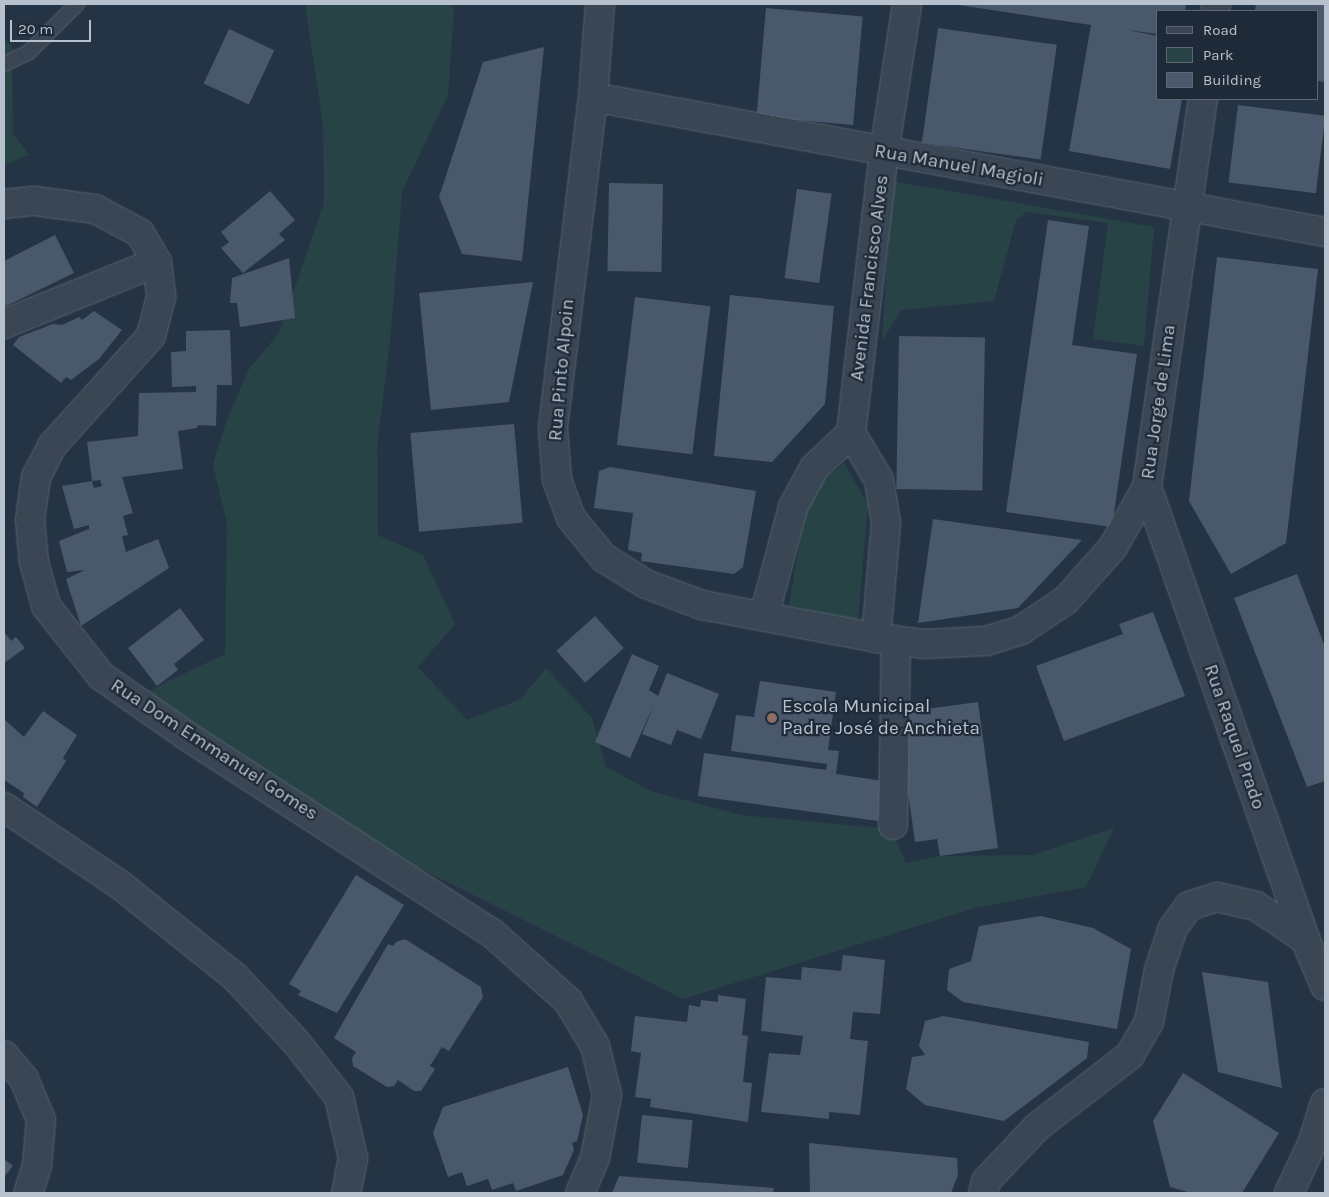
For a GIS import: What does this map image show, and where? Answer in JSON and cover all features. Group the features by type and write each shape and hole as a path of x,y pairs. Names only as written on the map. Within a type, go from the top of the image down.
{"street":[{"name":"Rua Pinto Alpoin","path":"600,4 592,97 552,428 556,480 571,518 604,558 646,584 702,605 886,639"},
{"name":"Avenida Francisco Alves","path":"852,433 884,153 907,4"},
{"name":"Rua Manuel Magioli","path":"592,97 884,153 1325,232"},
{"name":"Rua Jorge de Lima","path":"886,639 924,644 986,641 1021,630 1066,600 1113,547 1147,487 1203,100"},
{"name":"Rua Dom Emmanuel Gomes","path":"4,204 35,201 95,209 140,233 157,262 161,297 151,336 52,446 36,477 30,520 34,562 46,606 101,676 187,736 492,933 568,1001 595,1046 607,1095 595,1158 580,1193"},
{"path":"4,324 157,262"},
{"path":"764,616 793,507 814,468 852,433 879,480 886,523 886,639 893,825"},
{"name":"Rua Raquel Prado","path":"1147,487 1305,938 1325,986"},
{"path":"4,807 119,884 235,977 296,1042 339,1097 353,1158 346,1193"},
{"path":"982,1193 992,1175 1037,1127 1130,1055 1149,1022 1159,970 1173,928 1189,906 1217,897 1256,906 1305,938"},
{"path":"4,1055 24,1079 41,1120 37,1166 28,1193"},
{"path":"1289,1193 1312,1144 1325,1103"}],"lane":[{"path":"4,64 28,53 77,4"}],"green space":[{"path":"305,4 452,4 454,11 448,95 402,192 391,332 377,447 378,535 423,555 455,624 418,667 467,720 521,699 546,668 592,718 606,767 651,791 741,815 891,829 906,863 940,856 1032,855 1114,828 1086,887 975,908 683,999 409,863 140,695 225,654 227,524 213,465 226,422 249,369 279,333 324,203 323,125"},
{"path":"4,39 12,46 13,133 29,155 4,165"},
{"path":"892,181 1154,227 1144,346 1093,339 1108,223 1027,212 1016,220 994,301 901,310 882,341"},
{"path":"844,463 868,504 858,621 789,605 808,494"}],"building":[{"path":"952,4 1186,4 1185,10 1156,10 1156,34 1127,30 1156,36 1156,100 1182,100 1170,169 1069,151 1091,25"},
{"path":"1256,4 1325,4 1325,82 1319,81 1319,10 1255,10"},
{"path":"766,8 863,16 853,125 757,117"},
{"path":"938,28 1057,45 1041,160 922,143"},
{"path":"229,29 274,50 249,105 204,83"},
{"path":"544,47 522,261 462,254 439,197 483,62"},
{"path":"1238,105 1325,116 1316,193 1228,182"},
{"path":"609,183 663,184 661,272 607,271"},
{"path":"797,189 832,194 819,283 784,278"},
{"path":"270,191 295,220 279,234 285,240 243,273 221,248 229,242 221,232"},
{"path":"1048,220 1089,226 1072,345 1137,354 1112,527 1006,512"},
{"path":"55,235 74,273 4,307 4,261"},
{"path":"1217,257 1318,269 1286,543 1231,574 1189,501"},
{"path":"289,258 295,318 240,327 237,303 230,303 232,278"},
{"path":"533,282 509,402 431,410 419,293"},
{"path":"730,295 834,306 825,404 772,462 714,456"},
{"path":"635,297 710,306 692,454 617,445"},
{"path":"94,311 122,330 99,359 71,380 66,377 61,383 13,345 19,337 53,324 62,325 79,317 82,320"},
{"path":"230,330 232,385 217,385 216,426 198,425 197,428 178,431 183,469 122,477 133,513 123,516 128,535 122,536 126,552 158,539 169,568 81,626 66,579 85,570 67,572 59,541 89,529 89,525 74,529 62,486 92,481 87,442 138,436 139,393 196,392 196,386 172,387 171,352 186,351 186,331","holes":["100,480 102,486 94,488 92,481"]},
{"path":"899,336 985,338 982,490 896,489"},
{"path":"514,424 523,523 419,532 410,433"},
{"path":"610,467 756,491 743,567 734,574 641,561 642,553 628,550 633,513 594,508 599,471"},
{"path":"933,519 1082,540 1018,608 918,623"},
{"path":"1297,574 1325,647 1325,781 1307,787 1234,598"},
{"path":"180,608 204,640 174,664 178,670 157,686 128,648"},
{"path":"1153,612 1185,696 1064,741 1036,666 1123,634 1119,624"},
{"path":"595,616 624,648 585,683 556,651"},
{"path":"4,632 11,641 16,637 25,648 4,663"},
{"path":"632,654 659,666 649,690 658,696 667,673 719,694 701,739 677,730 671,745 642,734 655,702 630,758 595,742"},
{"path":"760,681 836,692 828,750 839,751 836,774 883,781 878,821 698,796 704,753 826,770 827,764 731,751 736,715 754,717"},
{"path":"978,702 998,848 940,856 937,839 915,842 897,713"},
{"path":"43,711 77,735 63,758 66,761 37,807 23,797 24,793 4,780 4,719 24,737"},
{"path":"356,875 404,905 337,1013 298,995 301,991 289,984"},
{"path":"1041,916 1093,928 1131,949 1117,1029 963,1002 947,990 949,969 971,961 979,926"},
{"path":"405,939 481,987 483,997 449,1051 442,1047 430,1066 435,1069 421,1091 414,1091 398,1080 394,1086 387,1087 353,1066 352,1058 356,1052 334,1038 388,944 393,946 396,942"},
{"path":"843,955 885,960 880,1014 853,1012 850,1039 868,1041 860,1115 829,1112 829,1119 761,1112 769,1053 800,1055 803,1036 761,1031 766,977 801,980 802,967 841,971"},
{"path":"1202,972 1268,982 1282,1088 1218,1072"},
{"path":"718,995 746,999 742,1035 748,1036 743,1082 752,1083 748,1122 650,1107 651,1099 635,1097 641,1053 631,1051 635,1016 687,1022 689,1005 700,1007 701,1000 718,1002"},
{"path":"943,1016 1089,1042 1087,1058 1004,1121 925,1105 906,1089 912,1057 925,1055 919,1046 925,1021"},
{"path":"568,1067 583,1115 577,1141 572,1143 574,1150 563,1175 516,1191 513,1183 492,1190 488,1179 467,1186 462,1172 448,1177 433,1133 443,1107"},
{"path":"1183,1073 1279,1133 1242,1193 1191,1193 1170,1187 1153,1121"},
{"path":"642,1115 693,1120 688,1168 637,1163"},
{"path":"809,1143 957,1158 958,1175 951,1193 810,1193"},
{"path":"4,1159 13,1166 4,1177"},
{"path":"619,1176 774,1188 773,1193 612,1193"}],"place":[{"name":"Escola Municipal Padre José de Anchieta","path":"772,718"}]}
